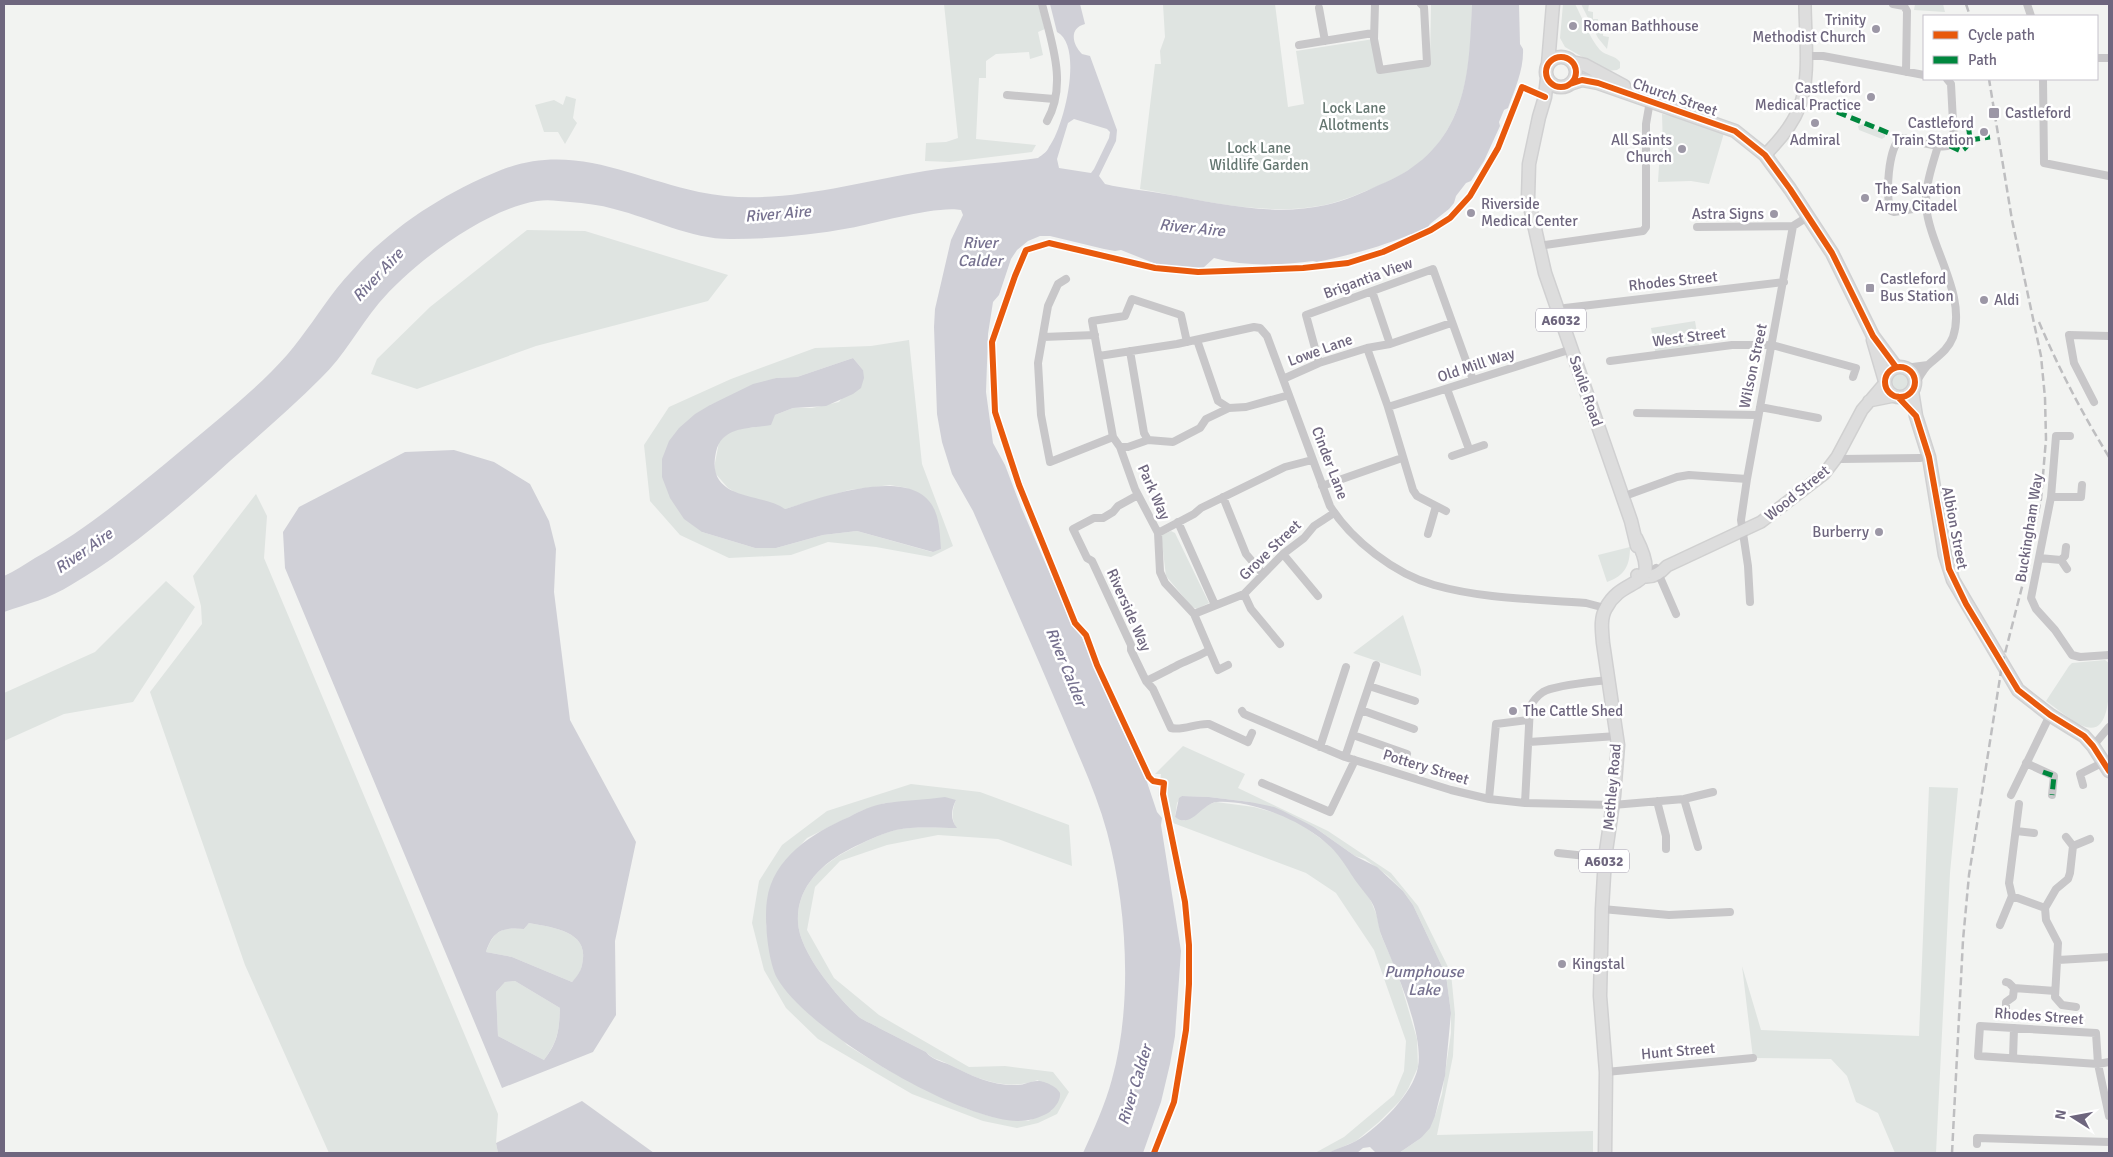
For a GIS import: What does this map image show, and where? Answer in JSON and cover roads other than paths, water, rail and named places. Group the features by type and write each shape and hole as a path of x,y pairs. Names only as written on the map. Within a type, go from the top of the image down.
{"main road":[{"name":"A6032","path":"1547,78 1554,4"},
{"path":"1545,96 1566,85 1575,76 1576,70 1550,42"},
{"path":"1548,64 1554,58 1567,59"},
{"name":"Church Street","path":"1567,59 1585,65 1650,101"},
{"path":"1547,78 1553,85 1566,85"},
{"name":"Savile Road","path":"1547,78 1545,96 1533,143 1527,182 1528,198 1545,273 1636,538 1647,564 1647,573"},
{"name":"Church Street","path":"1566,85 1582,80 1650,101 1735,131 1765,155"},
{"path":"1765,155 1809,216 1844,276 1872,336 1876,356 1888,391 1916,416"},
{"path":"1872,336 1900,368 1912,372 1913,388 1908,395 1896,397"},
{"path":"1885,382 1887,374 1900,368"},
{"name":"Albion Street","path":"1913,388 1916,416 1928,457 1949,570 2018,690 2050,715 2084,736 2107,767"},
{"path":"1606,608 1615,596 1647,573"},
{"name":"Methley Road","path":"1604,1153 1606,1072 1600,996 1602,909 1604,858 1617,768 1617,736 1602,626 1606,608"}],"street":[{"path":"1042,4 1058,75 1054,99 1047,120"},
{"path":"1375,4 1374,33 1380,70 1427,63 1424,7 1421,4"},
{"path":"1765,155 1780,139 1799,110 1806,77 1805,4"},
{"path":"1893,4 1904,6 1907,11 1906,72"},
{"path":"1318,8 1325,41"},
{"path":"1299,45 1374,33"},
{"path":"1805,56 1823,56 1923,75"},
{"path":"1926,207 1891,211 1889,206 1889,184 1891,158 1897,140 1901,138 1948,147 1954,140 1951,84 1948,80"},
{"path":"2043,80 2044,163 2109,176"},
{"path":"1007,95 1054,99"},
{"path":"1538,246 1643,231 1646,227 1646,124 1650,101"},
{"path":"1913,388 1928,365 1942,354 1952,339 1955,326 1955,309 1942,260 1930,228 1926,207 1929,179 1938,146"},
{"path":"1697,227 1793,226 1809,216"},
{"name":"Wilson Street","path":"1750,602 1741,520 1757,415 1784,282 1793,226"},
{"name":"Brigantia View","path":"1319,363 1306,314 1433,269 1473,380"},
{"path":"1066,279 1058,284 1052,294 1038,363 1041,414 1050,462 1113,437"},
{"name":"Rhodes Street","path":"1565,308 1784,282"},
{"path":"1372,291 1390,344"},
{"name":"Park Way","path":"1187,342 1181,315 1132,299 1125,316 1092,321 1113,437 1120,447 1138,496 1158,533 1160,572 1165,583 1194,614 1218,670 1228,665"},
{"name":"Lowe Lane","path":"1283,379 1319,363 1367,348 1390,344 1452,323"},
{"name":"Cinder Lane","path":"1099,356 1187,342 1254,327 1260,328 1266,332 1312,460 1334,513 1351,533 1372,551 1415,577 1433,585 1464,591 1586,603 1606,608"},
{"path":"2094,402 2074,363 2069,334 2109,336"},
{"path":"1043,337 1095,335"},
{"path":"1197,340 1218,401 1229,408"},
{"name":"West Street","path":"1610,361 1732,345 1772,345 1856,368 1853,377"},
{"name":"Lowe Lane","path":"1367,348 1388,407 1413,490 1417,496 1436,506"},
{"name":"Old Mill Way","path":"1388,407 1572,349"},
{"path":"1130,351 1146,437 1173,442 1200,428 1206,419 1229,408 1246,407 1289,395"},
{"path":"1900,368 1928,365"},
{"name":"Wood Street","path":"1647,573 1762,522 1780,510 1824,474 1837,457 1862,410 1885,382"},
{"path":"1447,389 1469,449"},
{"path":"1869,401 1896,397"},
{"path":"1760,407 1818,418"},
{"path":"1637,413 1757,415"},
{"name":"Buckingham Way","path":"2070,436 2056,431 2051,497 2032,598 2036,609 2055,630 2072,655 2080,657 2109,655"},
{"name":"Park Way","path":"1120,447 1128,447 1146,437"},
{"path":"1452,456 1484,445"},
{"path":"1837,457 1841,459 1920,458"},
{"path":"1322,486 1402,458"},
{"path":"1158,533 1223,497 1285,468 1312,460"},
{"path":"1622,497 1677,477 1689,475 1747,479"},
{"path":"2051,497 2083,499 2082,485"},
{"name":"Riverside Way","path":"1138,496 1118,506 1113,512 1103,518 1094,518 1073,530 1087,558 1092,560 1113,602 1131,645 1131,650 1146,681 1153,689 1171,728 1209,724 1248,742 1252,733"},
{"path":"1223,497 1246,554 1263,574"},
{"path":"1428,534 1436,506 1446,511"},
{"name":"Grove Street","path":"1194,614 1244,594 1283,554 1304,538 1314,526 1334,513"},
{"path":"1178,522 1215,605"},
{"path":"2061,560 2065,556 2066,547"},
{"path":"1283,554 1318,596"},
{"path":"2039,558 2061,560 2068,568"},
{"path":"1647,573 1676,614"},
{"path":"1244,594 1251,609 1280,644"},
{"path":"1146,681 1168,672 1173,667 1188,662 1209,650"},
{"path":"1345,757 1376,665"},
{"path":"1320,747 1346,667"},
{"path":"1525,804 1529,742 1528,720 1530,707 1535,699 1543,692 1608,680"},
{"path":"1369,686 1415,702"},
{"name":"Pottery Street","path":"1242,710 1244,714 1345,757 1488,799 1525,804 1613,805 1684,799 1713,792"},
{"path":"1362,710 1414,729"},
{"path":"2012,794 2050,715"},
{"path":"1488,799 1496,724 1528,720"},
{"path":"2093,746 2109,727"},
{"path":"1353,735 1407,754"},
{"path":"1529,742 1617,736"},
{"path":"1262,783 1330,812 1355,760"},
{"path":"2026,763 2054,776 2052,795"},
{"path":"2082,785 2080,774 2107,767"},
{"path":"1684,799 1698,847"},
{"path":"1657,801 1666,836 1666,849"},
{"path":"2000,925 2012,896 2009,884 2019,804"},
{"path":"2016,831 2034,834"},
{"path":"2066,837 2073,846 2068,879 2056,888 2045,908 2046,920 2058,943 2055,997 2062,1005 2076,1007"},
{"path":"2073,846 2090,839"},
{"path":"1558,853 1604,858"},
{"path":"2012,896 2045,908"},
{"path":"1602,909 1669,915 1730,912"},
{"path":"2058,960 2109,957"},
{"path":"2006,982 2014,988 2055,991"},
{"path":"2006,1012 2006,1002 2012,997 2014,988"},
{"name":"Rhodes Street","path":"2013,1058 1978,1056 1980,1026 2096,1033 2098,1064"},
{"path":"2014,1028 2013,1058 2098,1064 2109,1062"},
{"name":"Hunt Street","path":"1606,1072 1753,1058"},
{"path":"2098,1064 2109,1116"},
{"path":"1977,1144 1977,1138 2109,1142"}],"water":[{"path":"1050,4 1080,4 1085,24 1076,29 1074,41 1082,54 1090,56 1117,130 1116,141 1099,176 1105,184 1225,205 1286,210 1326,205 1360,194 1402,174 1432,151 1453,119 1463,91 1471,33 1472,4 1519,4 1520,44 1523,49 1521,71 1516,86 1508,108 1504,110 1499,122 1500,126 1484,161 1471,181 1466,183 1456,196 1454,203 1449,209 1428,227 1414,235 1411,234 1365,250 1317,262 1251,264 1214,258 1202,269 1156,264 1121,250 1115,251 1050,236 1040,236 1028,241 1017,250 1011,259 999,295 993,302 988,334 986,392 993,443 1005,465 1054,583 1072,614 1115,715 1147,782 1157,812 1162,818 1161,825 1181,951 1175,1036 1170,1064 1161,1102 1143,1153 1083,1153 1099,1117 1112,1079 1119,1050 1123,1019 1125,956 1123,923 1114,861 1103,818 1088,777 973,511 952,474 942,442 937,414 935,309 951,240 963,215 961,210 951,209 923,212 807,235 733,239 688,233 629,213 598,205 554,200 541,200 517,206 495,215 451,240 430,255 393,287 321,378 265,431 154,527 113,558 63,590 4,612 4,576 74,534 112,506 224,414 263,380 287,355 337,288 372,250 412,218 455,192 501,170 527,162 553,160 601,165 699,192 727,196 756,197 784,196 939,169 1038,158 1047,150 1055,137 1069,87 1069,53 1065,40 1057,32","holes":["1074,119 1107,129 1110,132 1109,138 1091,173 1059,168 1057,159 1068,123"]},
{"path":"853,358 863,370 864,378 861,388 853,394 826,406 793,408 775,415 771,425 738,430 724,437 716,452 715,468 719,480 727,488 737,493 775,504 785,509 842,492 888,486 908,488 924,496 935,511 939,525 941,549 933,552 857,531 823,535 776,548 755,548 702,532 684,519 670,498 662,477 662,459 669,441 679,428 695,414 710,405 753,384 776,378 797,377"},
{"path":"454,450 494,462 530,484 549,521 556,549 554,592 570,720 636,842 615,941 616,1015 593,1052 502,1088 285,568 283,532 299,507 405,452","holes":["529,923 556,928 579,941 583,962 580,971 572,982 512,957 486,952 492,939 500,931 524,929","515,981 560,1008 557,1036 544,1060 498,1036 496,992 505,982"]},
{"name":"Pumphouse Lake","path":"1182,796 1250,802 1283,811 1314,827 1355,856 1377,867 1403,891 1413,905 1446,975 1451,1013 1445,1076 1435,1116 1430,1128 1421,1138 1399,1153 1376,1153 1370,1147 1363,1148 1357,1153 1328,1153 1356,1141 1384,1119 1402,1099 1415,1077 1418,1067 1419,1053 1413,1019 1401,983 1380,932 1371,901 1334,850 1306,828 1269,811 1229,802 1212,803 1191,818 1181,820 1175,817 1179,798"},
{"path":"945,797 956,800 952,814 957,828 911,828 896,830 872,838 850,849 821,869 806,888 801,898 798,922 800,934 812,960 830,986 861,1018 926,1052 934,1059 982,1080 1009,1085 1040,1081 1056,1088 1060,1093 1057,1104 1048,1113 1034,1119 1018,1121 992,1117 959,1106 886,1069 819,1023 794,999 777,978 771,961 766,929 767,900 777,872 796,849 808,839 835,823 871,807 893,802"},
{"path":"582,1101 654,1153 498,1153 496,1143"}],"railway":[{"path":"1966,4 1970,15"},
{"path":"1952,1153 1963,940 1969,875 2002,665 2023,583 2041,499 2046,439 2041,356 2012,220 1989,80"},
{"path":"2039,322 2071,391 2109,457"}],"place":[{"name":"Roman Bathhouse","path":"1573,26"},
{"name":"Trinity Methodist Church","path":"1876,29"},
{"name":"Castleford Medical Practice","path":"1871,97"},
{"name":"Castleford","path":"1994,113"},
{"name":"Admiral","path":"1815,123"},
{"name":"Castleford Train Station","path":"1984,132"},
{"name":"All Saints Church","path":"1682,149"},
{"name":"The Salvation Army Citadel","path":"1865,198"},
{"name":"Riverside Medical Center","path":"1471,213"},
{"name":"Astra Signs","path":"1774,214"},
{"name":"Castleford Bus Station","path":"1870,288"},
{"name":"Aldi","path":"1984,300"},
{"name":"Burberry","path":"1879,532"},
{"name":"The Cattle Shed","path":"1513,711"},
{"name":"Kingstal","path":"1562,964"}],"park label":[{"name":"Lock Lane Allotments","path":"1354,116"},
{"name":"Lock Lane Wildlife Garden","path":"1259,156"}],"water label":[{"name":"River Aire","path":"778,214"},
{"name":"River Aire","path":"1192,228"},
{"name":"River Calder","path":"980,252"},
{"name":"River Aire","path":"378,275"},
{"name":"River Aire","path":"84,551"},
{"name":"River Calder","path":"1066,667"},
{"name":"River Calder","path":"1135,1085"}]}
